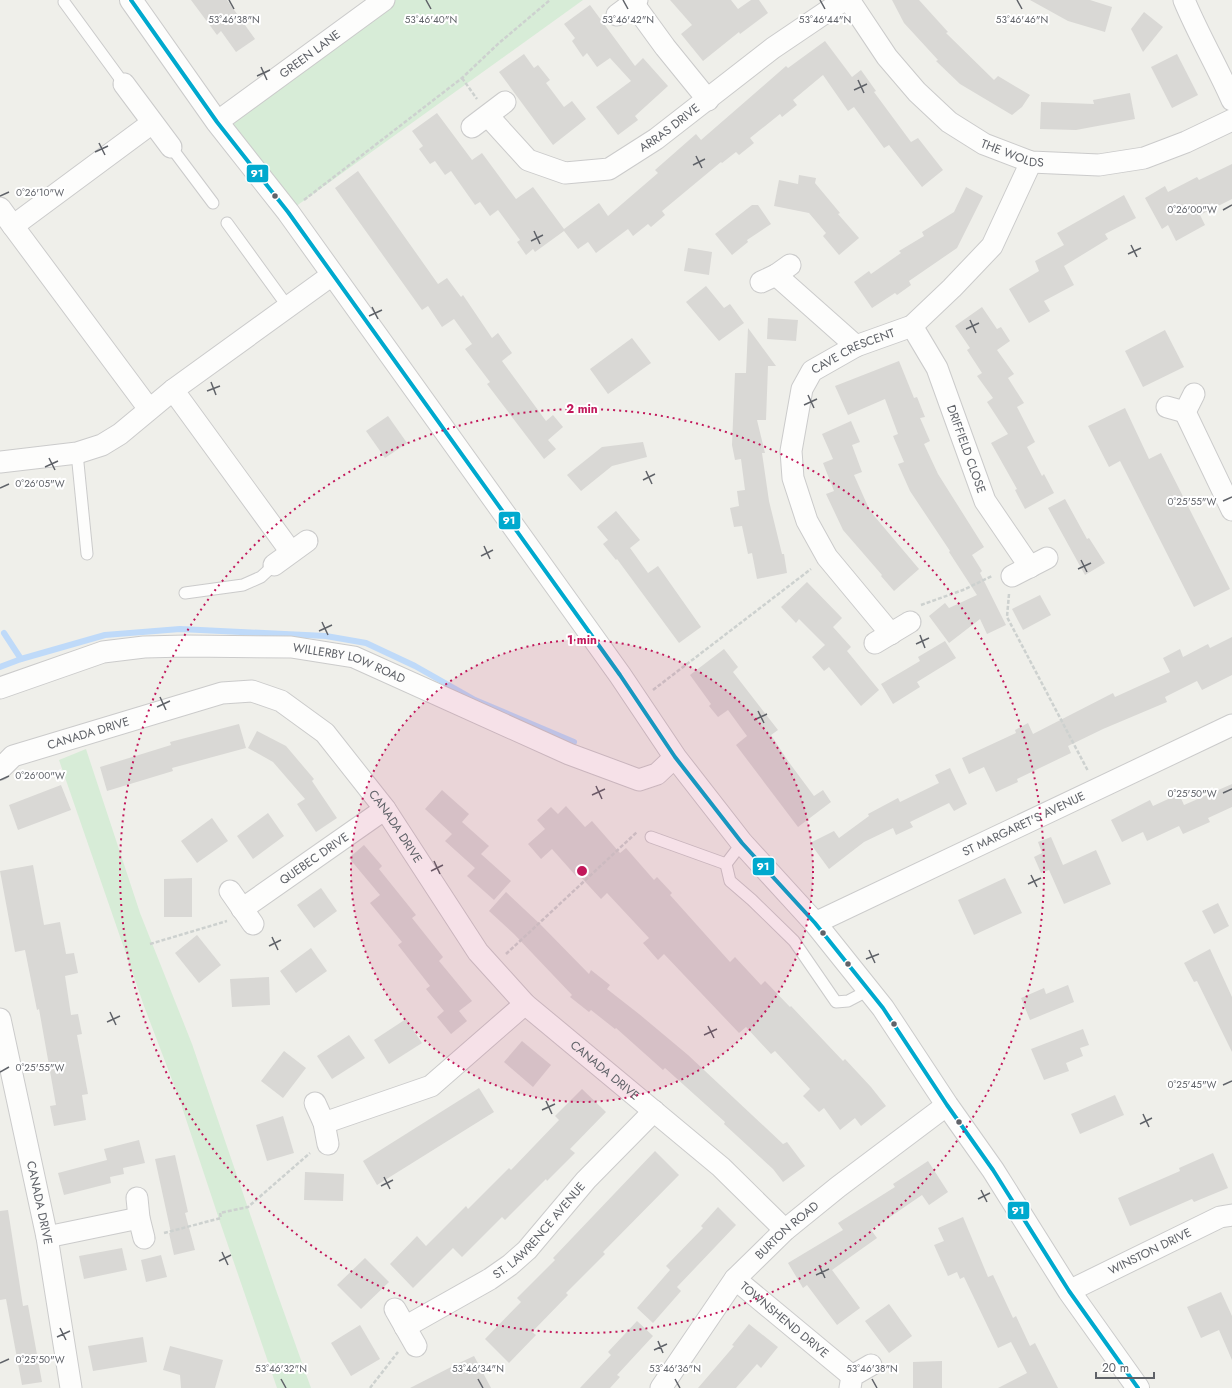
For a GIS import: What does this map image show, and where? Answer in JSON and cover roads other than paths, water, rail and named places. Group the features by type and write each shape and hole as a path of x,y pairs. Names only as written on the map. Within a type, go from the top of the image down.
{"street":[{"path":"131,0 217,122 288,212 639,702 675,757 742,843 815,923 883,1008 947,1105 993,1170 1069,1291 1138,1388"},
{"name":"GREEN LANE","path":"217,122 384,0"},
{"name":"ARRAS DRIVE","path":"505,102 480,122 528,160 566,173 609,168 656,139 773,48 844,0"},
{"name":"THE WOLDS","path":"848,0 887,57 917,92 949,122 984,144 1031,162 1099,166 1144,158 1186,142 1232,120"},
{"path":"1184,0 1194,25 1217,67 1232,100"},
{"path":"617,15 635,1 665,47 708,100"},
{"path":"124,84 171,147"},
{"path":"13,226 152,123"},
{"name":"CAVE CRESCENT","path":"912,615 883,638 827,557 807,521 793,478 791,451 802,389 812,371 856,346 912,326 952,288 992,246 1031,162"},
{"path":"0,208 149,409"},
{"path":"776,274 856,346"},
{"path":"0,462 77,453 102,445 120,434 173,390 332,275"},
{"name":"DRIFFIELD CLOSE","path":"912,326 937,368 985,501 1022,568"},
{"path":"173,390 299,546 274,565"},
{"path":"1182,404 1232,510"},
{"name":"WILLERBY LOW ROAD","path":"0,688 103,652 144,647 172,646 291,647 354,657 569,754 639,780 657,774 675,757"},
{"name":"CANADA DRIVE","path":"0,769 13,756 222,693 252,691 281,701 326,733 385,809 478,952 525,1004 721,1167 785,1230"},
{"name":"ST MARGARET'S AVENUE","path":"815,923 1232,724"},
{"name":"QUEBEC DRIVE","path":"230,891 248,917 385,809"},
{"path":"316,1103 326,1135 431,1086 525,1004"},
{"name":"CANADA DRIVE","path":"0,1019 47,1237 71,1388"},
{"name":"BURTON ROAD","path":"661,1388 735,1279 785,1230 838,1187 947,1105"},
{"name":"ST. LAWRENCE AVENUE","path":"395,1309 411,1338 510,1265 527,1250 586,1180 654,1111"},
{"path":"47,1237 138,1208 144,1238"},
{"name":"WINSTON DRIVE","path":"1069,1291 1220,1217 1232,1215"},
{"name":"TOWNSHEND DRIVE","path":"735,1279 851,1382 871,1365"}],"lane":[{"path":"64,2 124,84"},
{"path":"171,147 213,203"},
{"path":"227,223 288,307"},
{"path":"77,453 87,554"},
{"path":"185,593 243,585 252,582 274,565"},
{"path":"651,837 726,864"},
{"path":"726,864 742,843"},
{"path":"726,864 730,881 794,941 836,1002 848,1000 869,990"}],"waterway":[{"path":"0,667 21,659 105,635 180,629 326,636 366,643 415,666 475,700 574,742"},
{"path":"4,633 21,659"}]}
